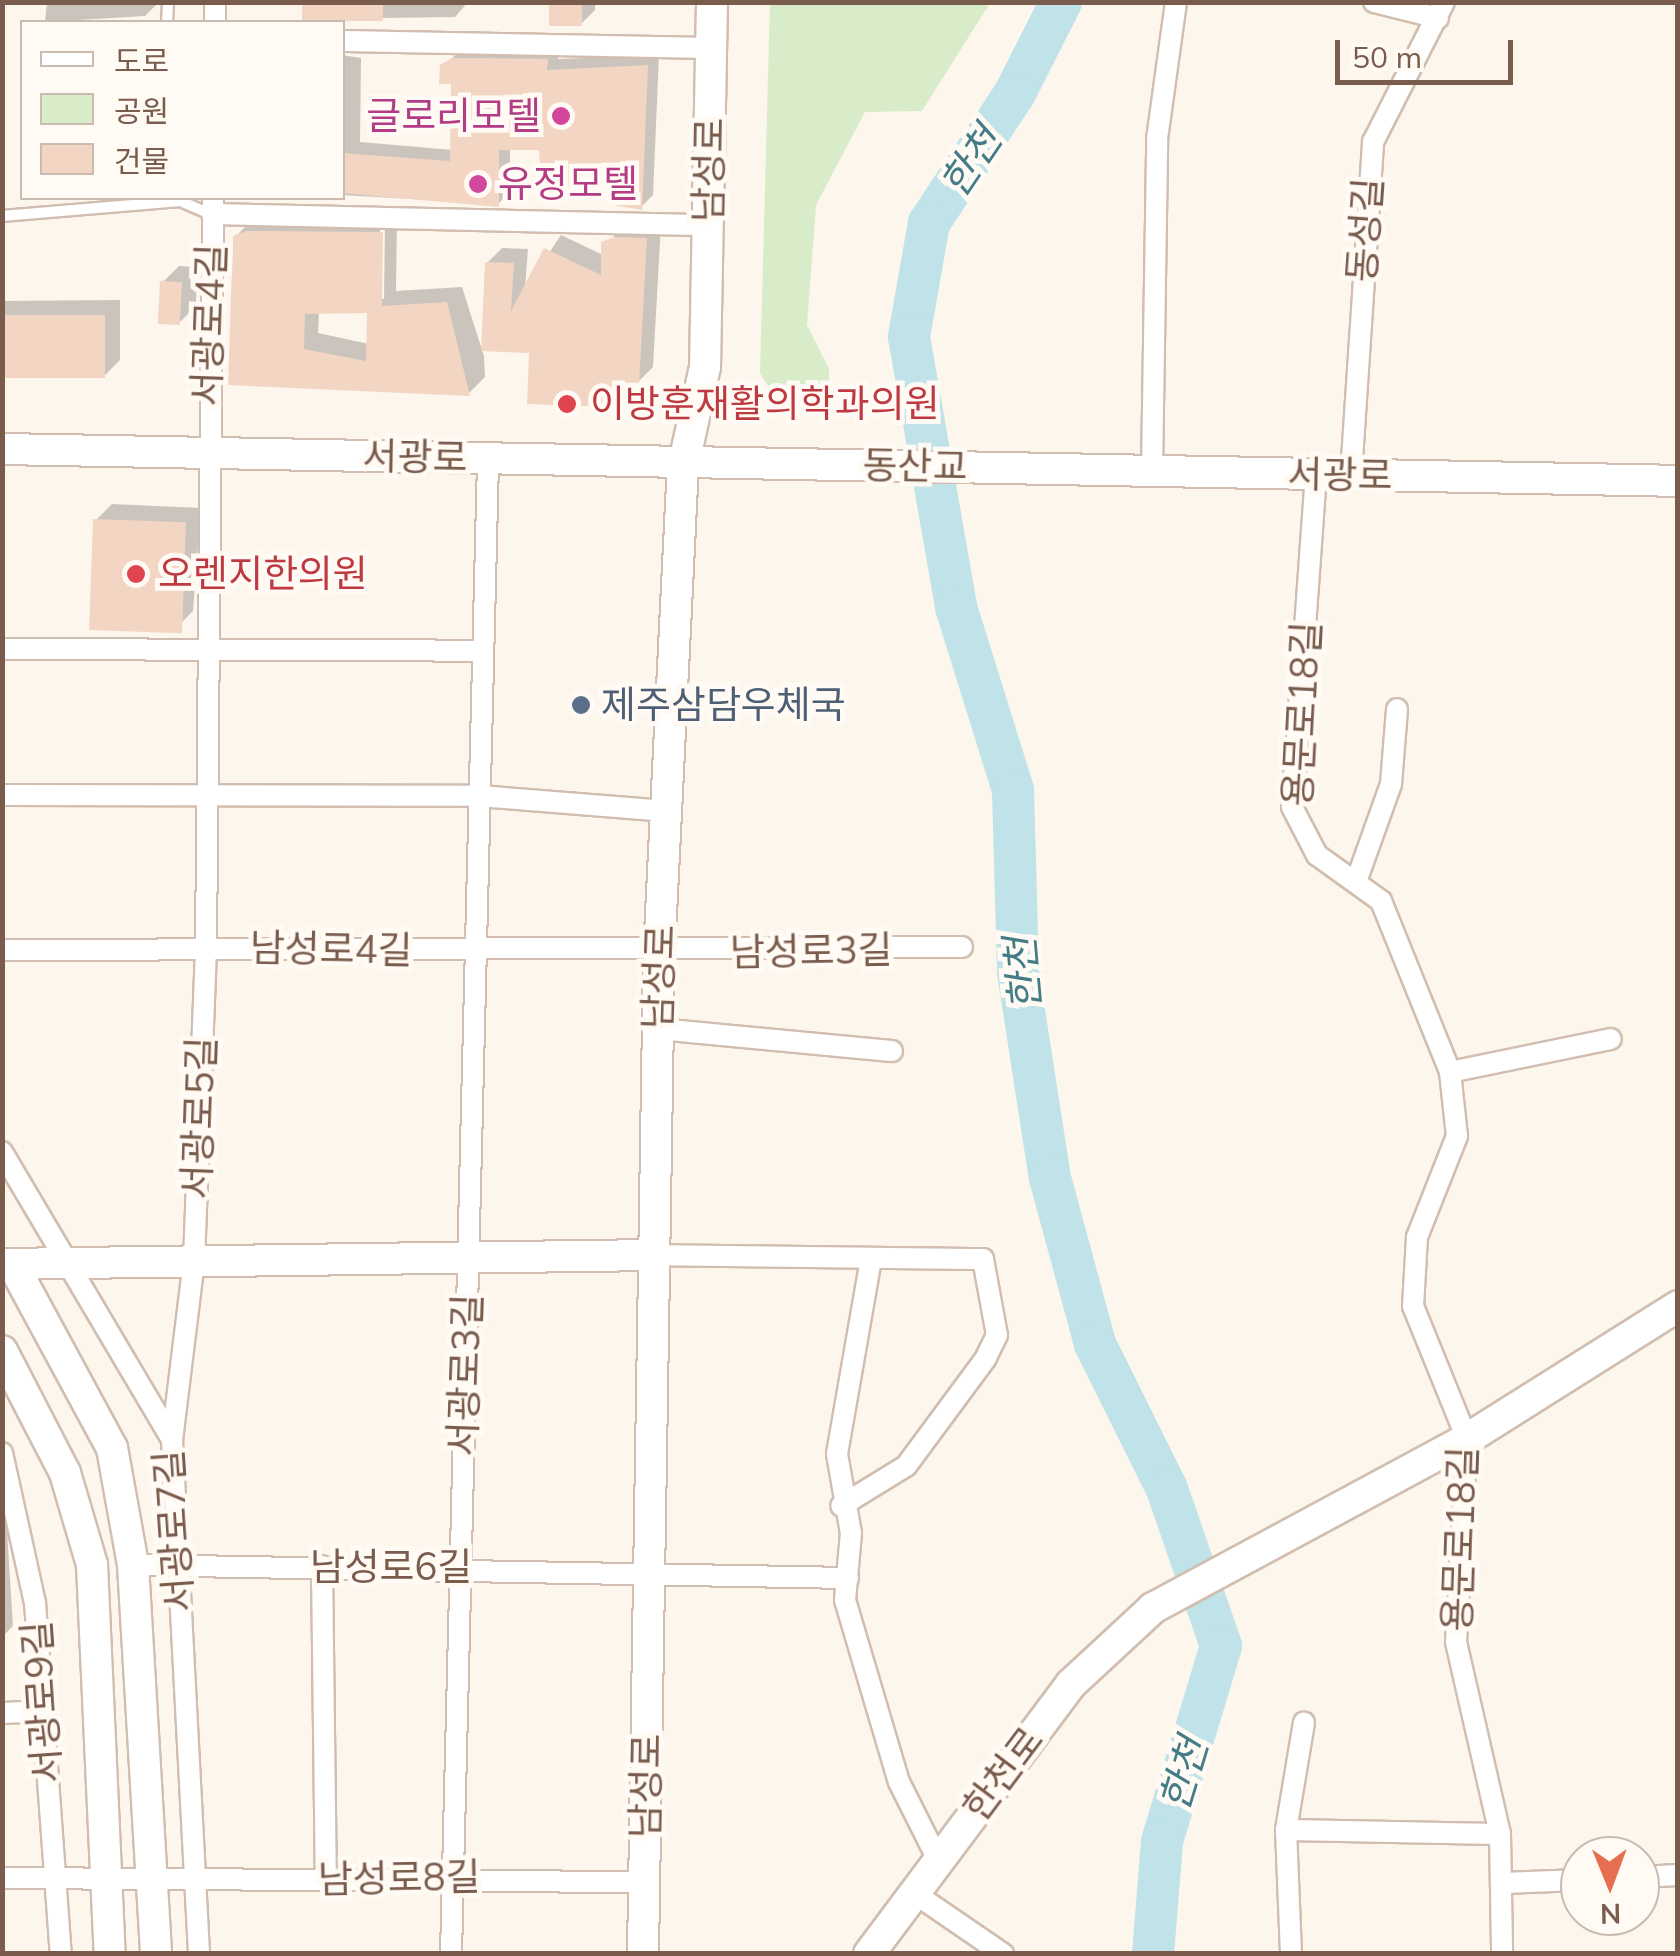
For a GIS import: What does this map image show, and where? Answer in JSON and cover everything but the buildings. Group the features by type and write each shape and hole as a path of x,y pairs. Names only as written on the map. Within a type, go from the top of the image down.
{"main road":[{"name":"남성로","path":"643,1954 659,954 683,467 705,367 712,2"},
{"name":"서광로","path":"2,449 683,467 826,464"},
{"name":"동산교","path":"826,464 1002,468"},
{"name":"서광로","path":"1002,468 1678,482"},
{"path":"8,1264 654,1255"},
{"path":"8,1264 112,1448 133,1565 156,1954"},
{"path":"1467,1438 1678,1306"},
{"path":"2,1351 57,1455 92,1565 110,1954"},
{"name":"한천로","path":"869,1954 1071,1684 1153,1608 1467,1438"}],"street":[{"path":"1152,471 1157,139 1176,2"},
{"path":"1374,2 1441,10"},
{"name":"동성길","path":"1351,475 1361,217 1373,142 1441,10"},
{"path":"345,41 711,48"},
{"path":"212,206 708,225"},
{"name":"서광로4길","path":"204,452 212,206"},
{"name":"서광로5길","path":"172,1440 194,1261 206,948 204,452"},
{"name":"서광로3길","path":"451,1954 458,1566 480,950 488,459"},
{"name":"용문로18길","path":"1316,474 1292,807 1318,855 1357,879 1381,901 1450,1072 1458,1136 1417,1237 1412,1293 1467,1438 1456,1642 1500,1834 1502,1954"},
{"path":"2,649 204,645 483,651"},
{"path":"1357,879 1391,784 1397,709"},
{"path":"2,795 480,796 666,811"},
{"name":"남성로3길","path":"659,954 962,947"},
{"name":"남성로4길","path":"2,950 206,948 659,954"},
{"path":"658,1029 892,1051"},
{"path":"1450,1072 1611,1038"},
{"name":"서광로7길","path":"2,1152 172,1440 185,1567 180,1672 199,1954"},
{"path":"654,1255 983,1259 997,1335 906,1466 841,1506"},
{"path":"870,1259 837,1454 841,1506 852,1533 845,1600 899,1782 938,1860"},
{"name":"서광로9길","path":"2,1453 35,1604 61,1954"},
{"name":"남성로6길","path":"133,1565 458,1566 648,1577 848,1578"},
{"path":"322,1566 326,1879"},
{"path":"2,1713 44,1712"},
{"path":"1291,1954 1286,1830 1304,1722"},
{"path":"1286,1830 1500,1834"},
{"name":"남성로8길","path":"2,1878 153,1878 195,1882 453,1876 644,1882"},
{"path":"1503,1883 1560,1881"},
{"path":"914,1893 1003,1954"}],"lane":[{"path":"2,216 180,201 212,206"}],"green space":[{"path":"770,3 990,3 922,111 865,112 816,205 807,325 829,369 829,401 772,392 760,373"}],"waterway":[{"name":"한천","path":"1061,2 1015,93 929,223 909,337 956,607 1013,790 1018,972 1050,1178 1095,1344 1167,1489 1221,1646 1162,1842 1153,1954"}],"place":[{"name":"글로리모텔","path":"561,116"},
{"name":"유정모텔","path":"478,184"},
{"name":"이방훈재활의학과의원","path":"567,404"},
{"name":"오렌지한의원","path":"136,574"},
{"name":"제주삼담우체국","path":"581,705"}]}
